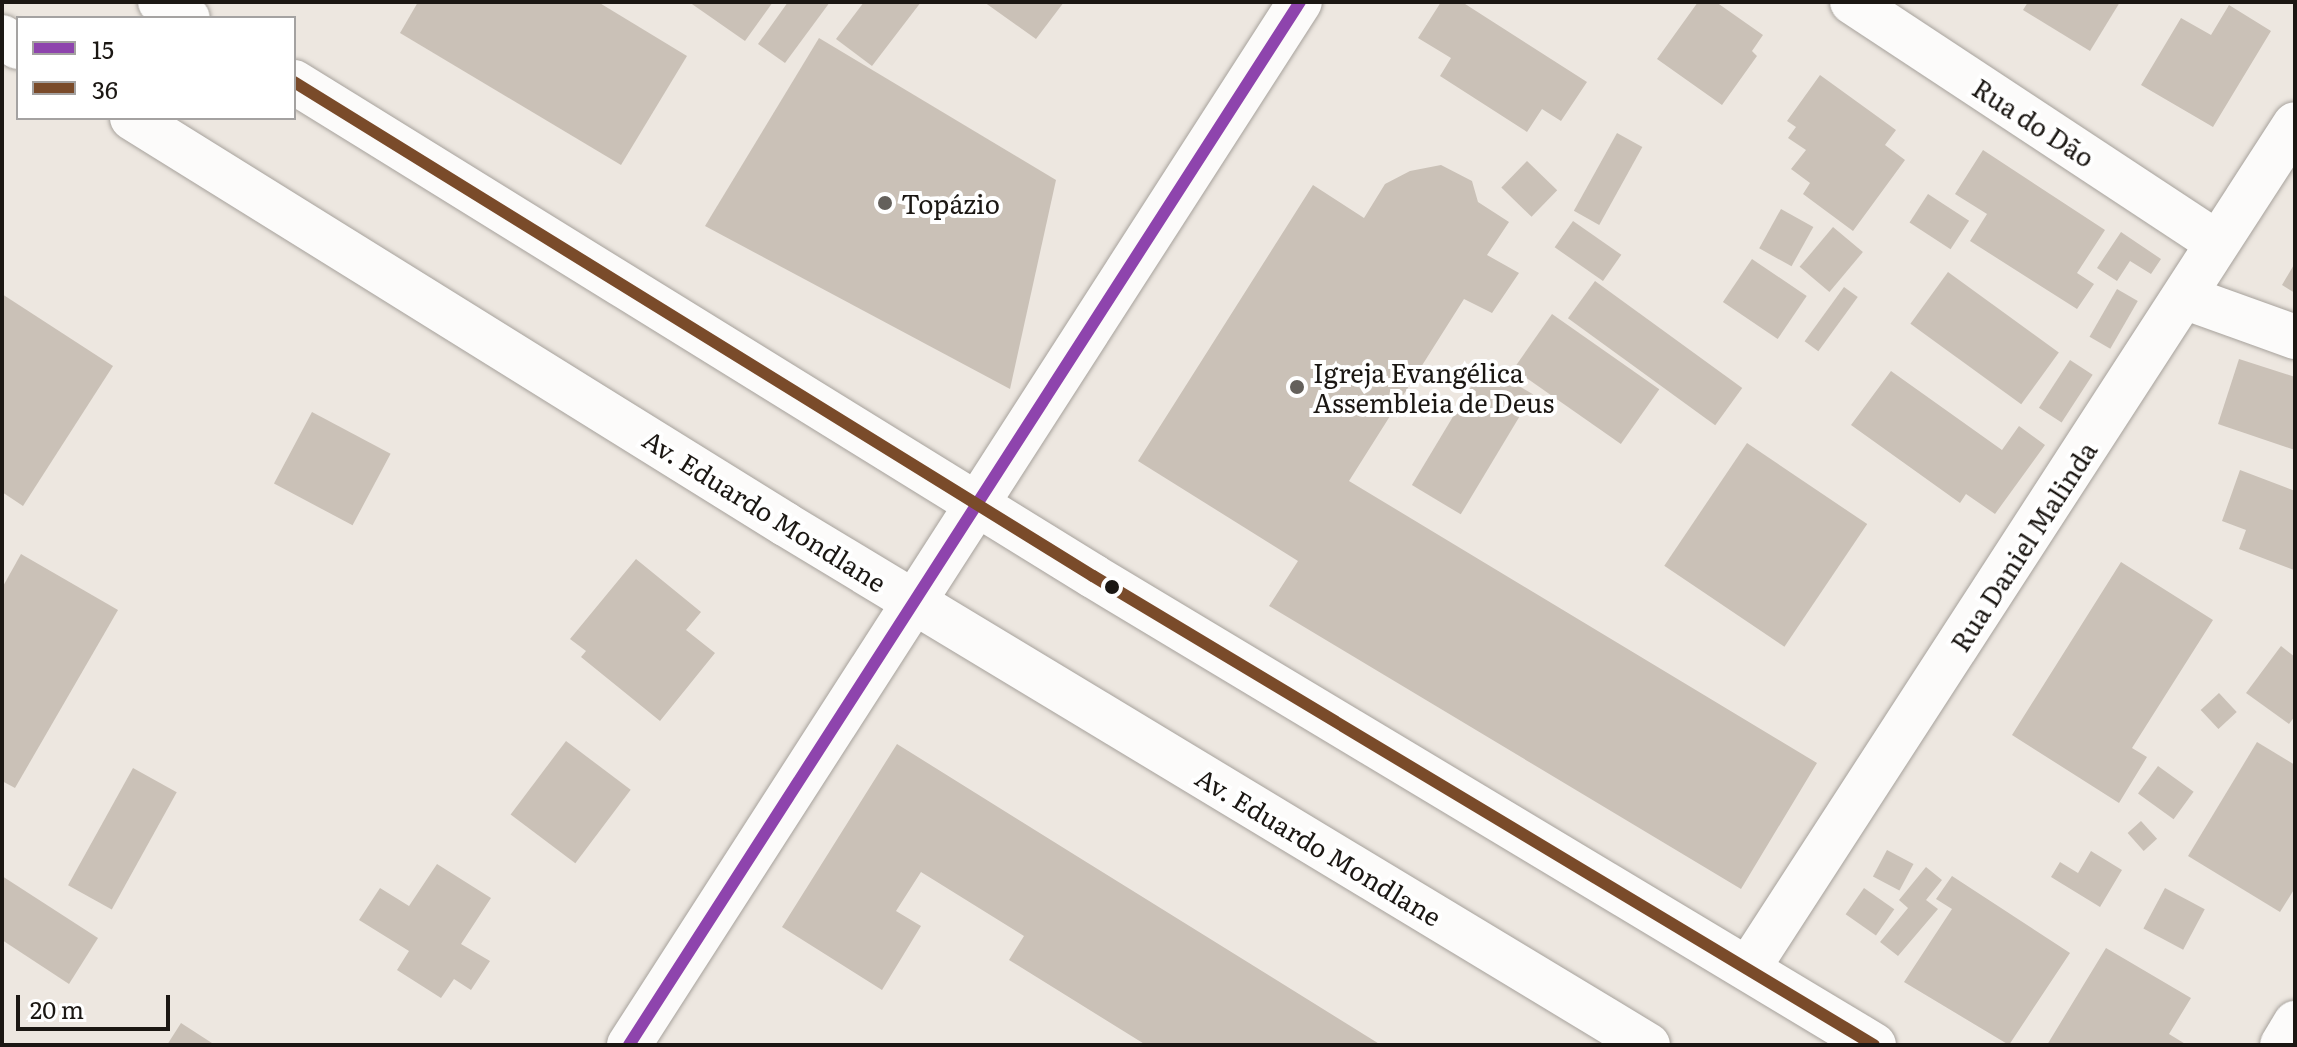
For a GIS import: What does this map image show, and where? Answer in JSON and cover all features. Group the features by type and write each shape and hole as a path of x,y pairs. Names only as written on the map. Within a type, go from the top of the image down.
{"main road":[{"path":"160,2 184,16"},
{"path":"629,1045 1300,2"},
{"name":"Rua do Dão","path":"1852,2 2217,243"},
{"path":"296,83 976,505 1749,967 1874,1045"},
{"name":"Av. Eduardo Mondlane","path":"135,120 914,601 1648,1045"},
{"name":"Rua Daniel Malinda","path":"1749,967 2295,124"},
{"path":"2184,297 2295,337"},
{"path":"2282,1045 2295,1023"}],"building":[{"path":"418,2 598,2 687,56 621,165 400,33"},
{"path":"689,2 773,2 745,41"},
{"path":"788,2 830,2 785,63 758,44"},
{"path":"864,2 921,2 872,66 836,39"},
{"path":"984,2 1064,2 1036,39"},
{"path":"1441,2 1462,2 1587,82 1561,121 1542,109 1527,132 1440,76 1451,58 1418,38"},
{"path":"1698,2 1716,2 1763,35 1752,51 1757,56 1722,105 1657,59"},
{"path":"2028,2 2120,2 2090,51 2023,10"},
{"path":"2229,5 2271,31 2213,127 2141,85 2181,18 2211,35"},
{"name":"Topázio","path":"819,38 1056,180 1010,389 705,226"},
{"path":"1820,75 1896,130 1885,145 1905,160 1853,231 1803,194 1810,183 1791,169 1806,150 1788,138 1796,127 1787,121"},
{"path":"1617,133 1642,147 1599,225 1574,211"},
{"path":"1983,150 2105,230 2077,273 2094,284 2077,309 1970,241 1987,214 1955,194"},
{"path":"1527,161 1557,190 1532,217 1501,188"},
{"path":"1441,165 1472,181 1478,202 1509,222 1487,255 1519,273 1492,313 1464,299 1349,481 1817,763 1741,889 1269,606 1298,561 1138,461 1313,185 1364,218 1385,184 1410,171"},
{"path":"1928,194 1969,221 1951,249 1909,223"},
{"path":"1781,209 1813,227 1792,266 1759,248"},
{"path":"1573,221 1621,255 1603,281 1555,247"},
{"path":"1833,227 1863,252 1829,292 1800,267"},
{"path":"2121,232 2161,259 2151,274 2130,261 2117,281 2097,268"},
{"path":"1752,259 1807,296 1778,339 1723,302"},
{"path":"2295,263 2295,293 2282,285"},
{"path":"1948,272 2059,353 2021,404 1910,324"},
{"path":"1595,281 1742,388 1715,425 1568,318"},
{"path":"1844,287 1858,297 1818,351 1805,341"},
{"path":"2117,289 2138,301 2110,349 2090,337"},
{"path":"2,294 113,366 23,506 2,492"},
{"path":"1552,314 1659,389 1621,444 1514,369"},
{"path":"2239,359 2295,377 2295,450 2218,424"},
{"path":"2070,360 2093,375 2062,423 2039,408"},
{"path":"1484,365 1533,394 1461,514 1412,485"},
{"path":"1891,371 2002,450 2019,426 2045,445 1995,514 1966,494 1960,503 1851,425"},
{"path":"312,412 391,454 353,525 274,484"},
{"path":"1747,443 1867,524 1784,647 1664,566"},
{"path":"2240,470 2295,491 2294,570 2239,549 2246,530 2222,521"},
{"path":"21,554 118,610 15,788 2,781 2,588"},
{"path":"636,559 701,612 686,630 715,653 660,721 581,657 586,651 570,639"},
{"path":"2121,562 2213,620 2132,748 2147,757 2119,803 2012,735"},
{"path":"2281,646 2295,657 2295,716 2289,724 2246,693"},
{"path":"2219,693 2237,712 2218,729 2201,710"},
{"path":"566,741 631,790 575,863 511,814"},
{"path":"2257,742 2295,765 2295,888 2280,912 2188,856"},
{"path":"897,744 1381,1045 1146,1045 1009,960 1024,936 921,872 896,911 921,926 882,990 782,927"},
{"path":"2158,766 2194,792 2174,819 2138,794"},
{"path":"133,768 177,792 112,909 68,885"},
{"path":"2141,821 2157,839 2144,851 2128,833"},
{"path":"1887,850 1913,864 1899,891 1873,876"},
{"path":"2091,851 2122,870 2100,907 2051,877 2060,862 2078,873"},
{"path":"437,864 491,898 461,944 490,961 471,990 454,979 441,998 397,970 409,951 359,920 380,888 409,906"},
{"path":"1926,867 1942,880 1926,900 1938,909 1898,956 1880,942 1908,908 1899,900"},
{"path":"2,876 98,938 69,984 2,940"},
{"path":"1952,876 2070,953 2009,1045 1904,982 1952,909 1936,899"},
{"path":"1864,888 1894,909 1876,935 1846,914"},
{"path":"2165,888 2205,909 2183,950 2143,929"},
{"path":"2106,948 2191,998 2169,1034 2187,1045 2047,1045"},
{"path":"181,1023 215,1045 167,1045"}],"transit line":[{"name":"15","path":"629,1045 1300,2"},
{"name":"36","path":"296,83 1093,576 1874,1045"}],"place":[{"name":"Topázio","path":"885,203"},
{"name":"Igreja Evangélica Assembleia de Deus","path":"1297,387"}]}
